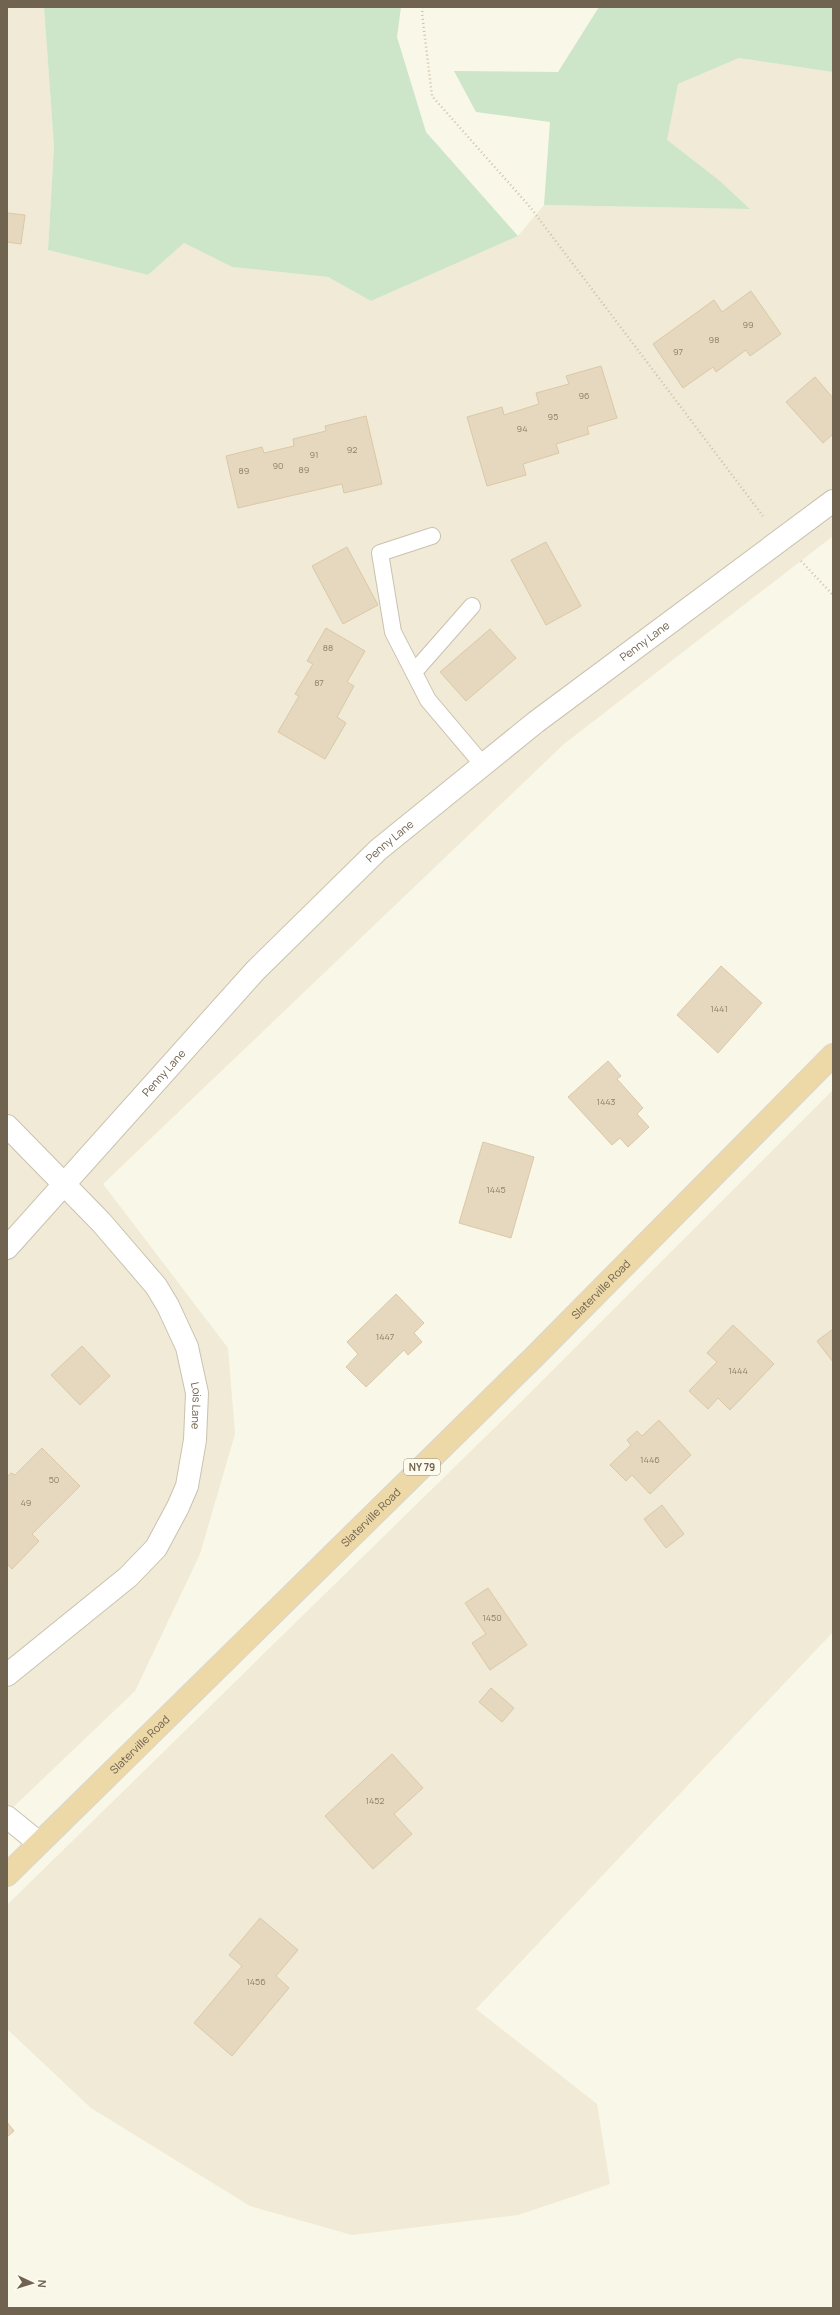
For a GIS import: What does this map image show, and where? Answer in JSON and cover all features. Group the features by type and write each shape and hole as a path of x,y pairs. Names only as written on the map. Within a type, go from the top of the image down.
{"highway":[{"name":"Slaterville Road","path":"7,1875 536,1355 833,1055"}],"street":[{"name":"Penny Lane","path":"7,1248 255,971 378,850 536,722 833,501"},
{"name":"Lois Lane","path":"7,1126 116,1239 156,1286 168,1306 187,1347 197,1393 194,1440 187,1486 178,1507 156,1548 128,1577 7,1675"},
{"path":"7,1816 39,1843"}],"lane":[{"path":"432,536 380,553 394,632 428,700 482,765"},
{"path":"414,672 472,606"}],"path":[{"path":"423,7 422,13 432,96 530,207 781,540 833,595"}],"shaded area":[{"path":"7,7 44,7 54,146 48,250 148,275 184,243 232,267 328,277 371,301 518,236 544,205 750,209 720,181 666,140 678,84 739,58 833,72 833,536 564,744 103,1184 228,1348 235,1434 200,1554 135,1691 7,1813"},
{"path":"833,1090 833,1632 476,2009 597,2104 610,2184 518,2215 352,2235 250,2206 91,2108 7,2029 7,1905 516,1407"}],"green space":[{"path":"44,7 401,7 397,37 426,132 518,236 371,301 328,277 232,267 184,243 148,275 48,250 54,146"},
{"path":"599,7 833,7 833,72 739,58 678,84 667,140 720,181 750,209 544,205 550,122 476,112 454,71 558,72"}],"building":[{"path":"7,213 25,215 21,244 7,242"},
{"path":"751,291 781,334 750,356 746,350 716,372 713,367 683,388 653,344 714,300 722,312"},
{"path":"601,366 617,418 587,427 589,434 556,444 559,453 523,464 526,475 487,486 467,417 502,407 504,415 539,404 536,393 569,384 566,376"},
{"path":"815,377 833,398 833,434 823,443 786,402"},
{"path":"366,416 382,484 344,493 342,484 238,508 226,456 262,447 264,453 294,446 293,439 326,431 325,426"},
{"path":"546,542 581,606 546,625 511,560"},
{"path":"347,547 378,605 343,624 312,566"},
{"path":"326,628 365,651 347,682 354,686 337,717 346,723 325,759 278,732 299,696 295,694 313,664 307,661"},
{"path":"490,629 516,658 466,701 440,672"},
{"path":"721,966 762,1003 718,1053 677,1015"},
{"path":"608,1061 621,1076 617,1079 643,1108 637,1114 649,1127 628,1147 620,1138 612,1145 568,1097"},
{"path":"483,1142 534,1157 511,1238 459,1223"},
{"path":"396,1294 424,1323 414,1333 422,1342 408,1355 404,1350 366,1387 346,1367 358,1354 347,1342"},
{"path":"733,1325 774,1364 730,1410 718,1398 708,1409 689,1391 717,1362 707,1353"},
{"path":"833,1329 833,1362 817,1341"},
{"path":"82,1346 110,1376 80,1405 51,1375"},
{"path":"659,1420 691,1455 650,1494 632,1475 626,1481 610,1465 631,1445 627,1440 637,1431 642,1436"},
{"path":"42,1448 80,1486 32,1534 39,1541 12,1569 7,1564 7,1477 11,1473 15,1475"},
{"path":"662,1505 684,1534 666,1548 644,1519"},
{"path":"488,1588 527,1645 490,1670 472,1643 486,1634 465,1603"},
{"path":"491,1688 514,1708 502,1722 479,1702"},
{"path":"392,1754 423,1788 394,1814 412,1834 373,1869 325,1816"},
{"path":"260,1918 298,1950 276,1976 289,1988 232,2056 194,2023 242,1966 229,1955"},
{"path":"7,2122 14,2131 7,2137"}]}
